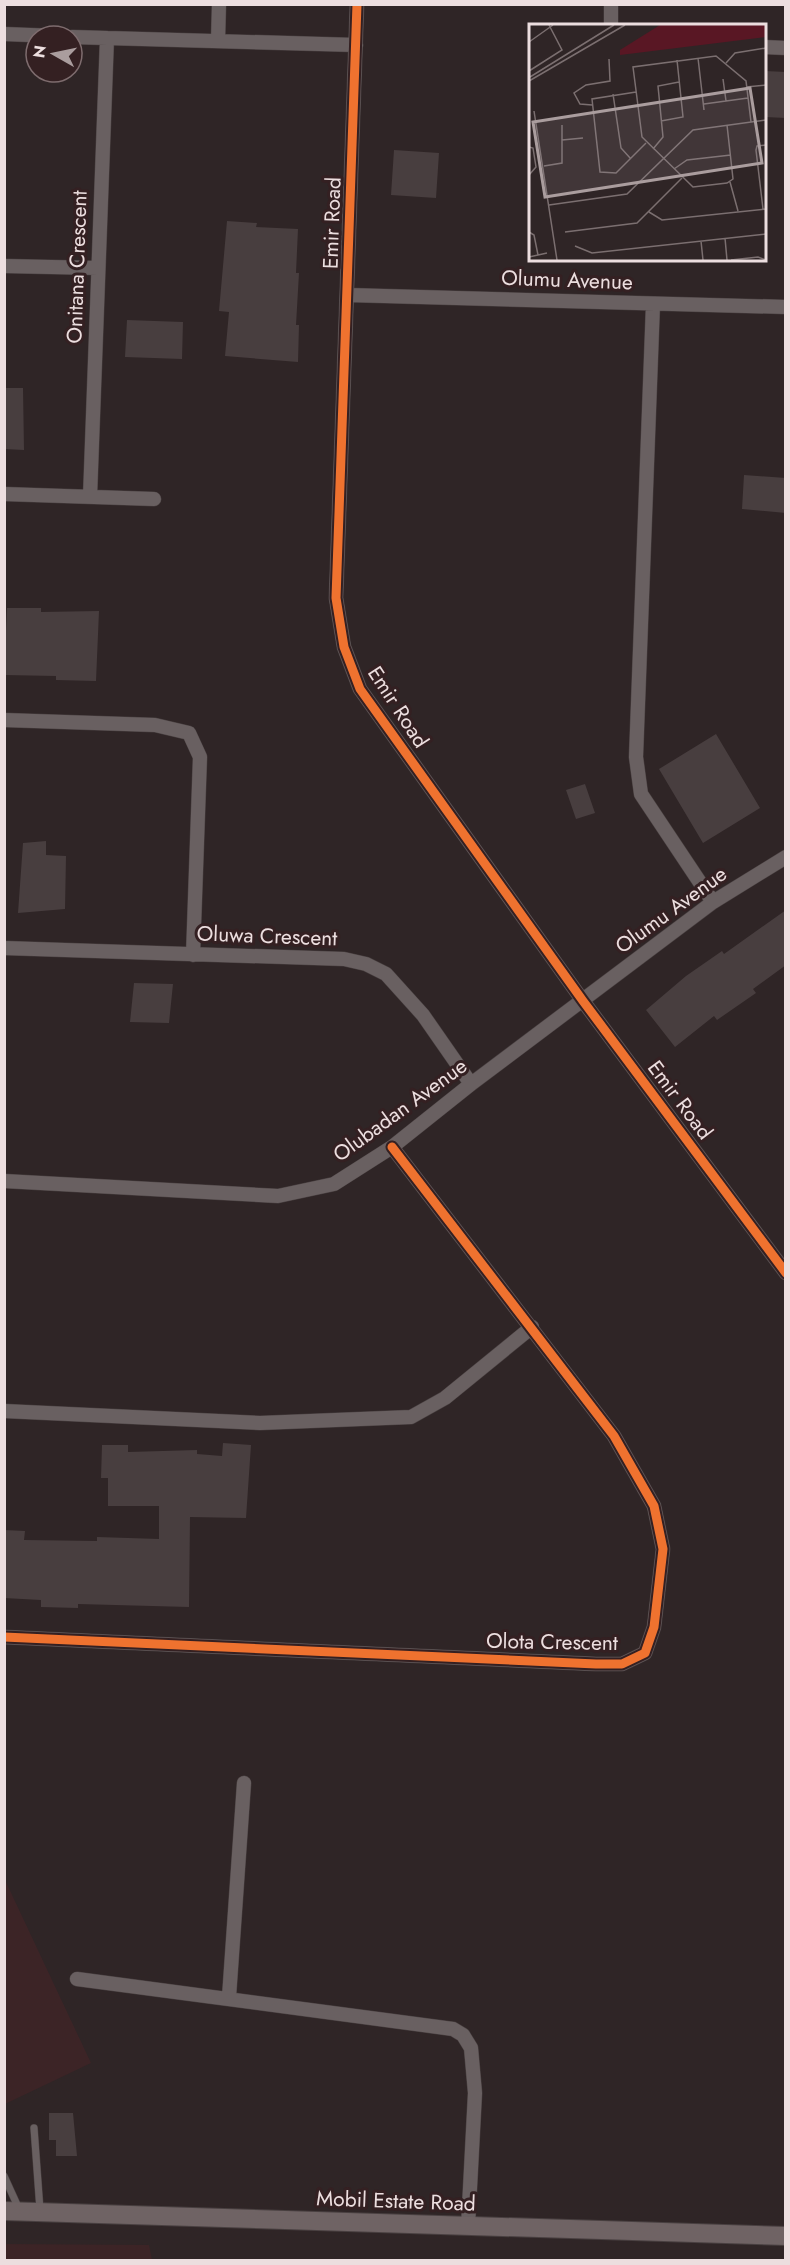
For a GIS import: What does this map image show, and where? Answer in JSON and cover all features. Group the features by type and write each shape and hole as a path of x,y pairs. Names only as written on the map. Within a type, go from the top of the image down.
{"main road":[{"name":"Mobil Estate Road","path":"12,2211 786,2236"}],"street":[{"path":"218,41 219,4"},
{"name":"Emir Road","path":"357,4 336,598 344,647 360,689 583,1001 786,1273"},
{"path":"611,4 611,24"},
{"path":"4,34 24,35"},
{"path":"84,37 356,45"},
{"name":"Onitana Crescent","path":"90,497 107,38"},
{"path":"766,47 786,48"},
{"path":"4,266 98,268"},
{"name":"Olumu Avenue","path":"348,295 786,307"},
{"path":"653,304 636,757 641,794 713,902"},
{"path":"4,494 154,499"},
{"path":"4,720 155,725 189,733 200,757 193,955"},
{"name":"Olumu Avenue","path":"583,1001 713,902 786,857"},
{"name":"Oluwa Crescent","path":"4,948 344,959 366,964 386,974 423,1015 471,1084"},
{"name":"Olubadan Avenue","path":"4,1181 278,1196 334,1184 392,1147 471,1084 583,1001"},
{"name":"Olota Crescent","path":"4,1637 614,1664 622,1664 645,1653 654,1627 663,1549 654,1506 614,1436 392,1147"},
{"path":"4,1411 260,1423 411,1417 445,1398 532,1327"},
{"path":"229,1997 244,1783"},
{"path":"77,1979 229,1997 453,2029 463,2035 471,2048 475,2093 468,2226"}],"lane":[{"path":"34,2128 40,2213"},
{"path":"4,2176 12,2211"}],"shaded area":[{"path":"5,1880 91,2063 4,2104"},
{"path":"5,2244 149,2245 152,2260 5,2260"}],"building":[{"path":"766,71 786,72 786,118 766,117"},
{"path":"394,150 439,153 436,198 391,195"},
{"path":"227,221 257,223 256,227 298,229 296,273 299,273 296,325 299,325 298,362 225,356 229,312 219,311"},
{"path":"127,320 183,322 182,359 125,357"},
{"path":"4,388 23,388 24,450 4,449"},
{"path":"744,475 786,478 786,513 742,509"},
{"path":"7,608 41,608 41,612 99,611 96,681 56,680 56,676 4,675"},
{"path":"716,734 760,808 703,843 659,769"},
{"path":"585,784 595,813 576,819 566,790"},
{"path":"46,841 46,855 66,856 65,909 18,913 23,843"},
{"path":"786,910 786,965 753,989 756,993 717,1020 714,1016 675,1047 646,1010 686,976 722,951 724,954"},
{"path":"134,983 173,984 169,1023 130,1022"},
{"path":"223,1443 251,1445 246,1518 190,1517 189,1607 78,1604 78,1608 41,1607 41,1600 4,1598 4,1530 25,1531 24,1540 97,1541 97,1537 159,1539 159,1506 108,1506 108,1478 101,1478 102,1445 128,1445 128,1452 197,1450 197,1454 222,1456"},
{"path":"49,2113 73,2113 77,2156 56,2156 56,2140 49,2140"}],"cycle path":[{"path":"357,4 336,598 344,647 360,689 583,1001 786,1273"},
{"path":"4,1637 596,1664 622,1664 645,1653 654,1627 663,1549 654,1506 614,1436 392,1147"}]}
